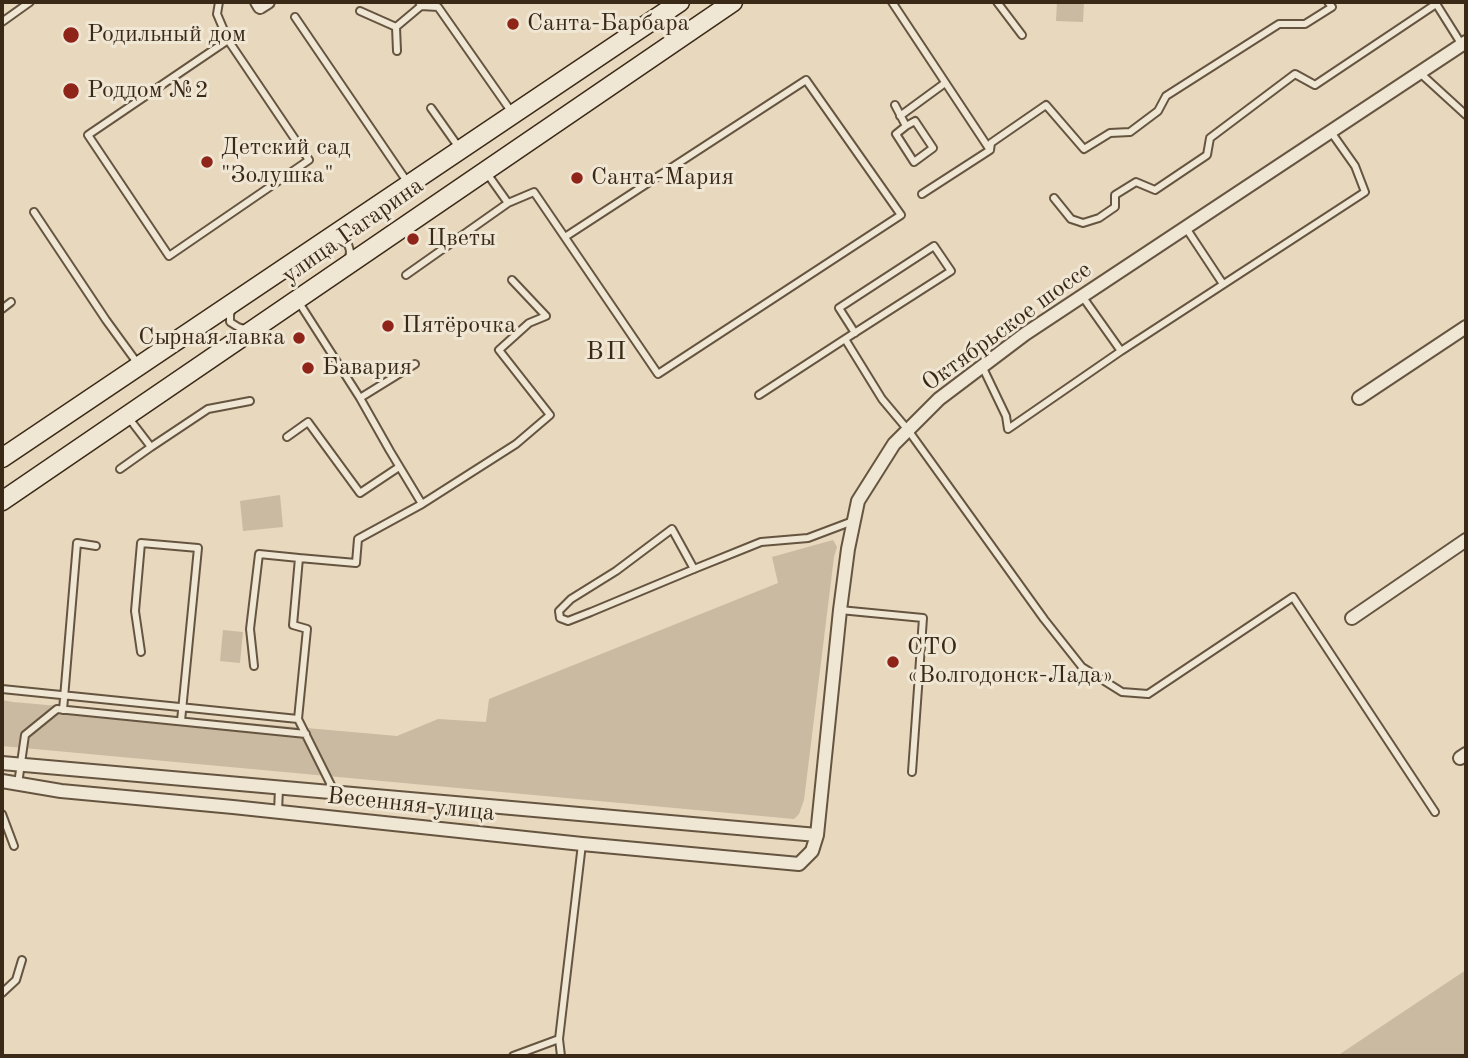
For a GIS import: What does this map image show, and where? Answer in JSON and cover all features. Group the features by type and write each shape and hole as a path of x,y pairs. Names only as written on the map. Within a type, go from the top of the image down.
{"street":[{"name":"улица Гагарина","path":"2,500 733,2"},
{"name":"улица Гагарина","path":"2,458 675,3"},
{"name":"Октябрьское шоссе","path":"812,851 817,835 848,549 858,501 894,444 939,399 1025,334 1464,43"},
{"path":"1359,398 1466,327"},
{"path":"1352,618 1466,540"},
{"name":"Весенняя улица","path":"2,762 817,835"},
{"name":"Весенняя улица","path":"2,782 61,791 799,864 812,851"}],"lane":[{"path":"2,22 30,2"},
{"path":"219,2 217,14 228,40 309,160 169,256 89,135 228,40"},
{"path":"892,2 990,150"},
{"path":"997,2 1022,35"},
{"path":"922,194 990,150 991,143 1046,105 1084,149 1110,133 1130,132 1158,111 1166,96 1279,24 1305,24 1332,7 1328,2"},
{"path":"1054,198 1070,219 1083,223 1099,218 1115,207 1115,195 1136,182 1155,190 1207,155 1210,138 1295,74 1315,85 1435,3 1464,43"},
{"path":"397,51 396,27 420,4 438,7 513,114"},
{"path":"360,11 396,27"},
{"path":"295,17 409,184"},
{"path":"1420,73 1466,115"},
{"path":"406,275 508,203 534,192 658,374 901,215 806,80 565,237"},
{"path":"900,116 944,83"},
{"path":"895,105 906,126"},
{"path":"431,108 460,149"},
{"path":"915,121 933,148 914,162 896,134 906,126 915,121"},
{"path":"982,366 1006,416 1009,429 1121,351 1365,192 1355,166 1331,132"},
{"path":"485,170 508,203"},
{"path":"34,212 139,365"},
{"path":"1186,228 1223,284"},
{"path":"330,237 341,239 348,244 348,263"},
{"path":"759,395 845,339 855,333 951,271 934,246 839,308 855,333"},
{"path":"254,666 250,629 259,554 356,563 358,538 422,504 516,444 550,415 499,350 529,323 546,316 512,281"},
{"path":"1082,296 1121,351"},
{"path":"297,300 360,398 422,504"},
{"path":"2,309 11,302"},
{"path":"234,302 230,322 251,331"},
{"path":"845,339 882,399 908,430 1044,619 1082,667 1122,692 1147,694 1293,597 1435,812"},
{"path":"360,398 415,364"},
{"path":"120,469 208,409 250,401"},
{"path":"127,415 150,447"},
{"path":"287,437 308,422 360,493 400,467"},
{"path":"694,569 672,529 616,571 571,600 559,611 560,618 568,621 761,542 808,538 854,520"},
{"path":"63,710 77,543 96,545"},
{"path":"141,652 135,611 141,543 198,548 181,722"},
{"path":"299,558 293,625 307,629 298,719 334,793"},
{"path":"840,610 923,618 912,772"},
{"path":"2,689 298,719"},
{"path":"18,784 25,735 57,709 306,734"},
{"path":"278,812 279,788"},
{"path":"2,814 14,846"},
{"path":"561,1056 559,1039 582,844"},
{"path":"2,993 16,980 22,960"},
{"path":"513,1056 559,1039"}],"shaded area":[{"path":"1057,2 1084,2 1083,22 1056,21"},
{"path":"280,495 283,527 243,531 240,501"},
{"path":"833,540 837,547 804,800 794,819 2,746 2,700 397,736 438,719 486,722 489,699 778,583 772,557"},
{"path":"223,630 243,632 240,663 220,661"},
{"path":"1466,970 1466,1056 1337,1056"}],"place":[{"name":"Санта-Барбара","path":"513,24"},
{"name":"Родильный дом","path":"71,35"},
{"name":"Роддом №2","path":"71,91"},
{"name":"Детский сад \"Золушка\"","path":"207,162"},
{"name":"Санта-Мария","path":"577,178"},
{"name":"Цветы","path":"413,239"},
{"name":"Пятёрочка","path":"388,326"},
{"name":"Сырная лавка","path":"299,338"},
{"name":"Бавария","path":"308,368"},
{"name":"СТО «Волгодонск-Лада»","path":"893,662"}],"district":[{"name":"ВП","path":"607,352"}]}
